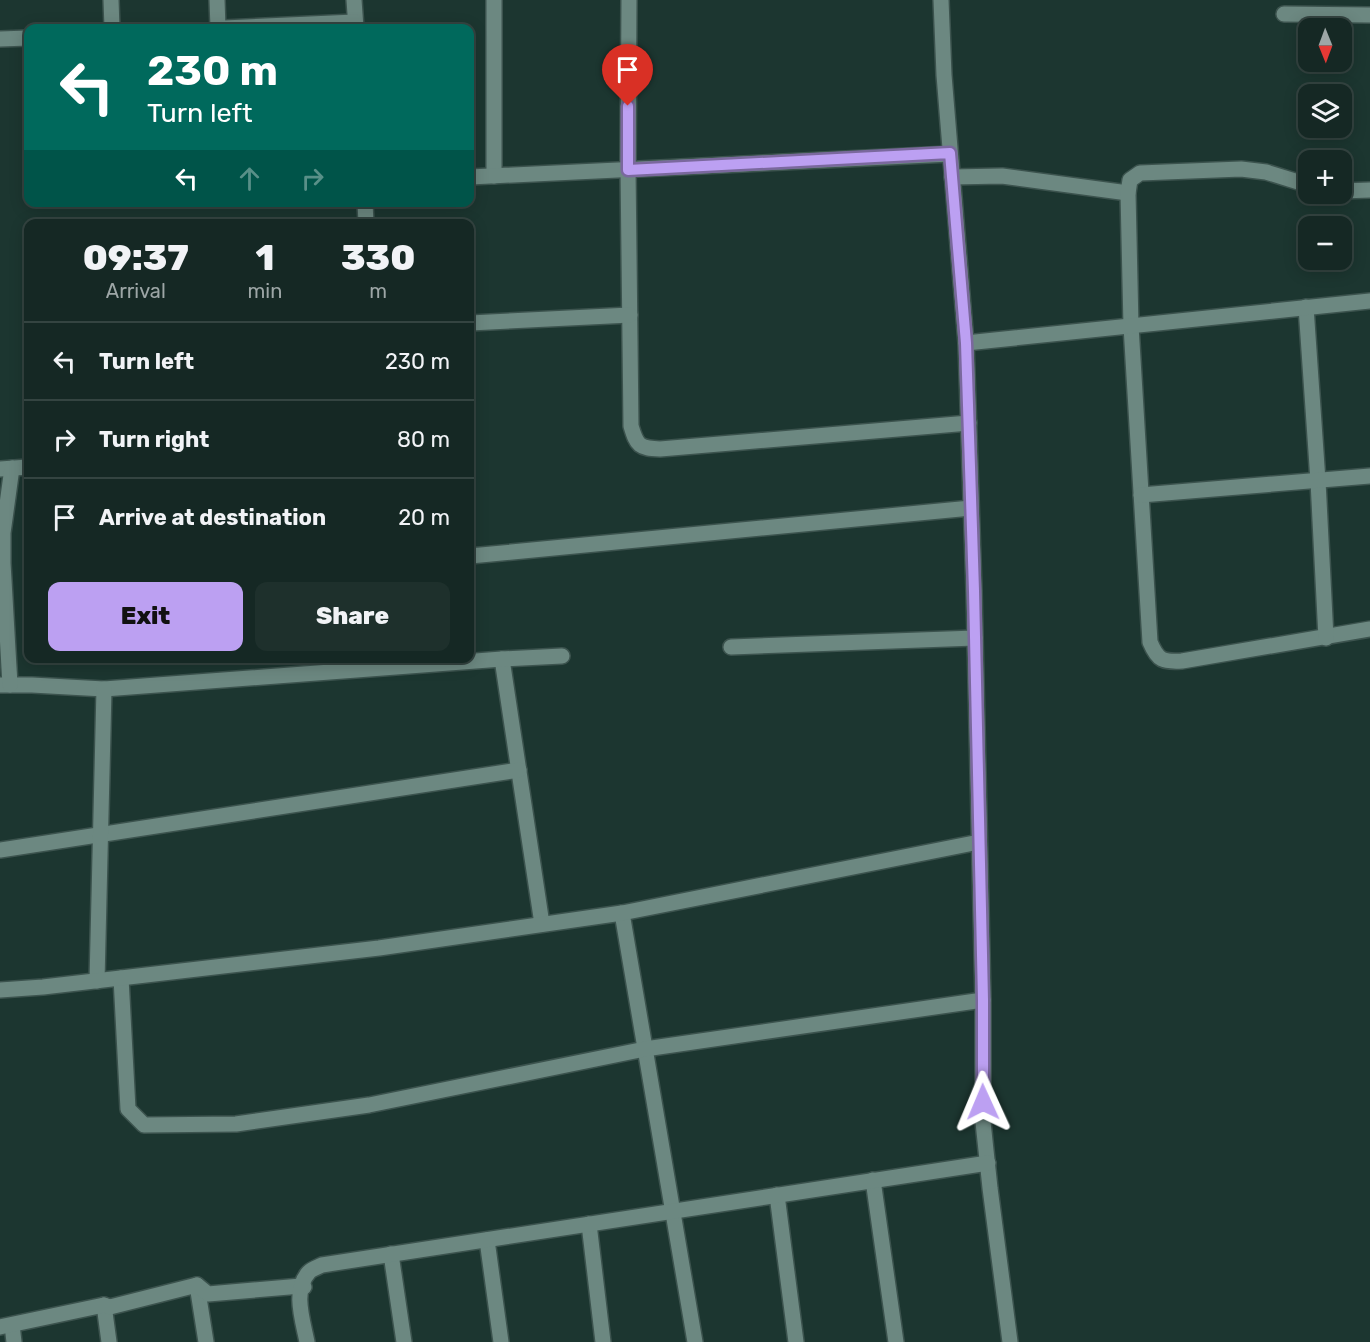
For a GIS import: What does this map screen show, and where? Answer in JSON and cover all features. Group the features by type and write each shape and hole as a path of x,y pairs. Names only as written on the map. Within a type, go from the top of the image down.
{"street":[{"path":"111,0 112,24"},
{"path":"217,0 218,24"},
{"path":"354,0 356,24"},
{"path":"494,0 494,176"},
{"path":"629,0 631,426 635,440 644,448 660,449 969,423"},
{"path":"941,0 944,75 966,343 969,423 980,842 983,1122 1010,1342"},
{"path":"1284,14 1370,15"},
{"path":"0,39 24,38"},
{"path":"474,177 950,153"},
{"path":"1298,182 1266,172 1240,169 1140,173 1130,180 1128,193 1131,326 1150,642 1155,655 1166,662 1326,638 1370,629"},
{"path":"952,177 1002,176 1128,193"},
{"path":"1352,191 1370,190"},
{"path":"966,343 1370,300"},
{"path":"1306,307 1326,638"},
{"path":"474,323 630,315"},
{"path":"24,467 6,468 2,588 5,685 104,689 449,663"},
{"path":"1141,495 1370,476"},
{"path":"474,556 971,508"},
{"path":"731,647 975,638"},
{"path":"474,661 562,656"},
{"path":"502,659 542,924"},
{"path":"97,981 104,689"},
{"path":"0,850 519,770"},
{"path":"0,990 379,948 622,913 980,842"},
{"path":"622,913 694,1342"},
{"path":"121,978 128,1109 144,1125 236,1124 369,1105 645,1049 983,1000"},
{"path":"307,1342 301,1307 302,1286 310,1272 322,1265 988,1163"},
{"path":"873,1180 896,1342"},
{"path":"777,1195 796,1342"},
{"path":"589,1224 603,1342"},
{"path":"487,1240 501,1342"},
{"path":"391,1254 404,1342"},
{"path":"197,1285 208,1293 302,1286"},
{"path":"14,1342 6,1326 104,1305 110,1307 197,1285"},
{"path":"197,1285 206,1342"},
{"path":"104,1305 109,1342"}],"route":[{"path":"628,106 628,170 950,153 966,343 974,591 983,1102"}]}
